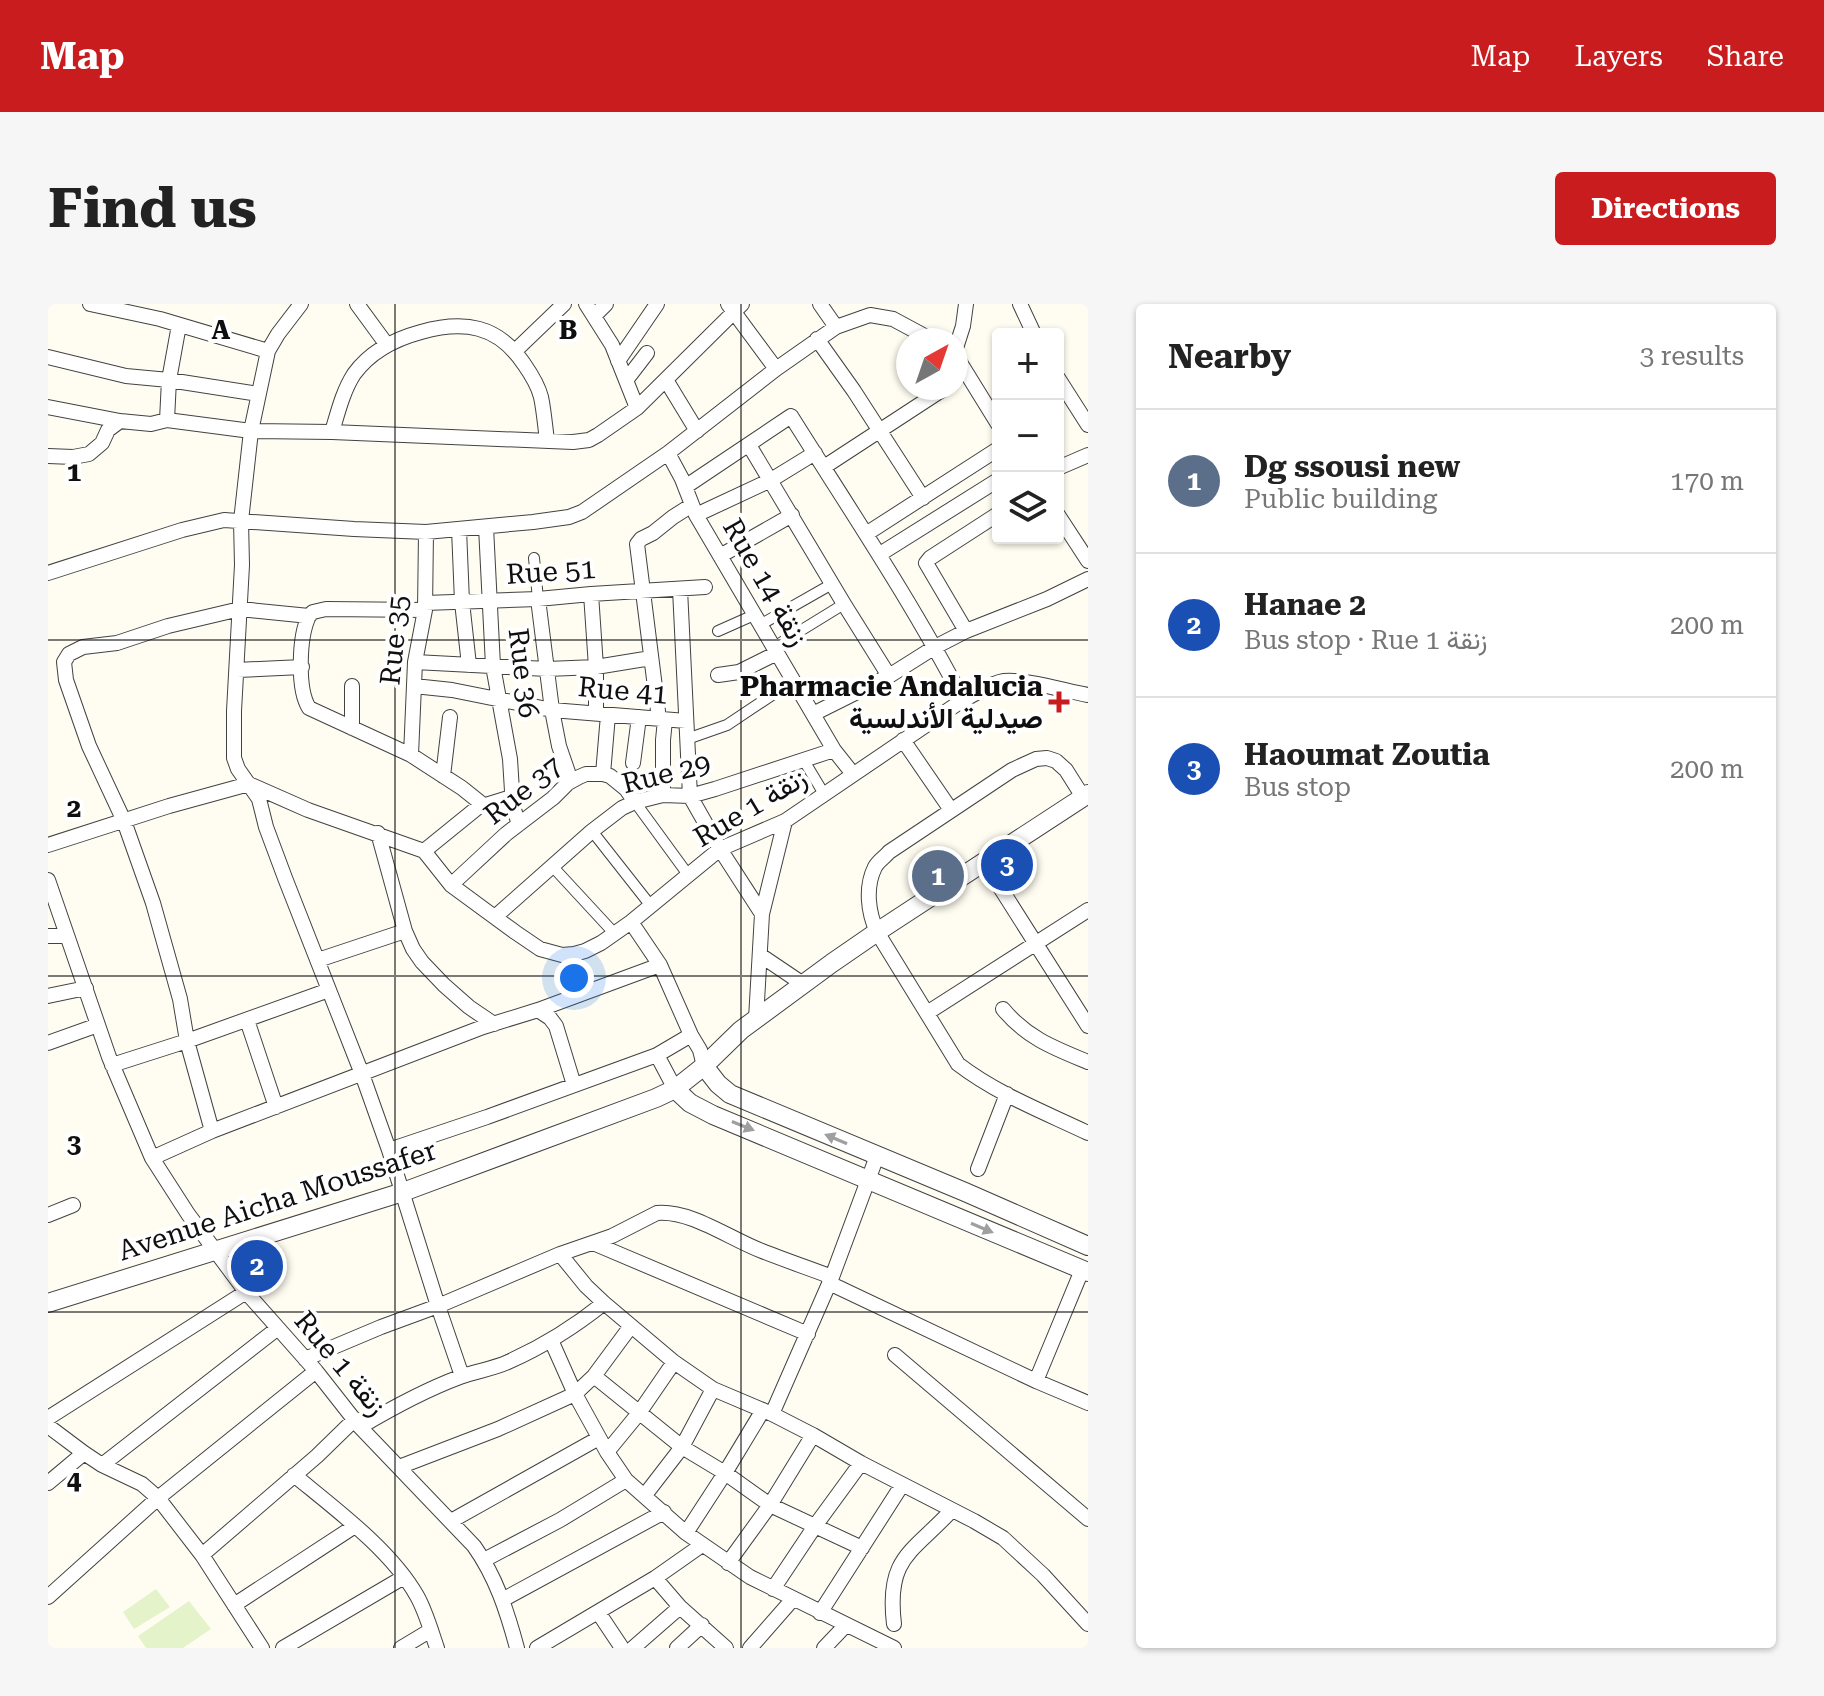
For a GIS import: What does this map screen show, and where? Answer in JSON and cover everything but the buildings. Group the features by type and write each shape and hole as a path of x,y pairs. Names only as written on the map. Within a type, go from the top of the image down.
{"street":[{"path":"90,304 163,311 179,325 268,351"},
{"path":"301,304 268,351 251,431 241,521 234,758 259,799 274,847 362,1074 462,1376"},
{"path":"357,304 387,345"},
{"path":"515,351 564,304"},
{"path":"606,304 590,310 612,345 637,408"},
{"path":"618,361 657,304"},
{"path":"820,304 836,327"},
{"path":"962,328 966,304"},
{"path":"1020,304 1031,328"},
{"path":"48,407 120,421 151,424 167,420 251,431 573,442 589,440 637,408 735,307 776,369"},
{"path":"48,573 204,523 224,520 426,532 569,517 582,512 668,453 836,327 873,310 910,328"},
{"path":"167,420 169,380 179,325"},
{"path":"332,432 352,377 369,359 387,345 431,329 465,326 486,330 515,351 541,395 547,440"},
{"path":"817,339 923,498"},
{"path":"627,379 647,353"},
{"path":"48,357 126,376 258,394"},
{"path":"666,380 697,431"},
{"path":"968,385 992,416"},
{"path":"1064,387 1088,425"},
{"path":"824,467 927,400"},
{"path":"685,487 791,416 880,554 963,700"},
{"path":"48,456 89,454 102,443 108,430 120,421"},
{"path":"749,445 889,676"},
{"name":"Rue 14 زنقة","path":"668,453 694,510 720,556 834,750 853,774"},
{"path":"663,795 662,720 651,658 638,541 694,510 771,480 815,453"},
{"path":"866,534 992,453"},
{"path":"1064,465 1088,455"},
{"path":"880,554 992,484"},
{"path":"720,556 792,515"},
{"path":"966,631 926,561 992,518"},
{"path":"1064,524 1088,561"},
{"name":"Rue 36","path":"486,527 493,666 510,759 511,795 519,824"},
{"path":"459,529 469,665"},
{"name":"Rue 35","path":"411,755 415,662 425,606 426,532"},
{"path":"534,558 552,710 559,746 571,781"},
{"path":"813,714 889,676 966,631 1088,579"},
{"path":"718,631 757,620 832,584"},
{"name":"Rue 51","path":"124,821 89,746 66,680 63,665 73,651 117,643 168,626 240,609 309,616 326,609 425,606 705,587"},
{"path":"680,589 690,796 762,914"},
{"path":"591,594 602,714 603,774"},
{"path":"718,675 739,672 844,604"},
{"path":"309,616 304,628 302,667 303,691 309,708 411,755 482,804"},
{"path":"415,662 547,669 596,667 651,658"},
{"path":"237,670 302,667"},
{"path":"687,739 727,725 793,681"},
{"name":"Rue 1 زنقة","path":"424,851 451,885 540,949 562,955 585,951 631,922 720,849 785,821 963,700 1005,681 1088,695"},
{"path":"352,686 352,728"},
{"name":"Rue 41","path":"414,686 452,690 552,710 686,721"},
{"path":"443,776 450,717"},
{"path":"633,763 639,717"},
{"path":"903,740 951,810"},
{"name":"Rue 29","path":"496,916 622,808 663,795 690,796 834,750"},
{"path":"803,759 824,794"},
{"path":"1086,795 1056,761 1036,759 1012,770 889,852 876,864 869,899 870,916 877,932 958,1064 1007,1094 1088,1133"},
{"name":"Rue 37","path":"451,885 571,781 586,774 603,774 626,789 689,876"},
{"path":"48,845 249,784 308,810 424,851 482,804 511,795"},
{"name":"Avenue Aicha Moussafer","path":"48,1303 403,1192 675,1089 731,1039 803,984 1086,795"},
{"path":"124,821 165,943 187,1041 212,1131"},
{"path":"756,1019 762,914 785,821"},
{"path":"592,831 651,906"},
{"path":"378,833 405,931 416,953 444,985 494,1024"},
{"path":"984,862 1088,1026"},
{"path":"553,867 614,933"},
{"name":"Rue 1 زنقة","path":"48,880 112,1065 152,1158 188,1214 246,1292 357,1423 484,1560 504,1599 517,1648"},
{"path":"927,1013 1088,910"},
{"path":"631,922 660,965 700,1050 704,1066 730,1094 1088,1246"},
{"path":"318,960 405,931"},
{"path":"48,936 66,936"},
{"path":"760,955 803,984"},
{"path":"152,1158 212,1131 362,1074 660,965"},
{"path":"48,996 86,988"},
{"path":"112,1065 329,990"},
{"path":"1003,1009 1026,1033 1088,1062"},
{"path":"538,1010 556,1026 574,1085"},
{"path":"247,1020 276,1107"},
{"path":"48,1043 98,1025"},
{"path":"389,1150 657,1055 691,1035"},
{"path":"657,1055 675,1089 690,1103 713,1115 1085,1271 1036,1381"},
{"path":"978,1169 1007,1094"},
{"path":"686,1533 768,1412 808,1334 877,1156"},
{"path":"48,1215 73,1205"},
{"path":"305,1359 560,1254 612,1236 649,1216 673,1213 830,1280 1036,1381 1088,1403"},
{"path":"593,1243 808,1334"},
{"path":"560,1254 586,1286 674,1362 713,1389 813,1435 1003,1538 1043,1575 1088,1624"},
{"path":"48,1418 246,1292"},
{"path":"202,1555 357,1423 462,1376 508,1362 573,1328 604,1303"},
{"path":"399,1467 498,1429 575,1394 594,1376 631,1326"},
{"path":"102,1465 278,1328"},
{"path":"551,1340 575,1394 626,1480 686,1533 728,1563 773,1589 894,1648"},
{"path":"895,1355 1088,1519"},
{"path":"607,1452 674,1362"},
{"path":"48,1597 158,1498 316,1371"},
{"path":"594,1376 682,1447 770,1505 862,1548"},
{"path":"645,1495 682,1447 713,1389"},
{"path":"48,1426 102,1465 142,1484 158,1498 202,1555 262,1648"},
{"path":"728,1563 770,1505 813,1435"},
{"path":"451,1521 599,1438"},
{"path":"48,1483 84,1453"},
{"path":"773,1589 861,1463"},
{"path":"294,1475 355,1526 393,1563 418,1598 437,1648"},
{"path":"484,1560 560,1520 626,1480"},
{"path":"820,1613 902,1485"},
{"path":"894,1624 893,1583 906,1554 952,1510"},
{"path":"504,1599 664,1512"},
{"path":"234,1605 355,1526"},
{"path":"537,1648 655,1578 702,1545"},
{"path":"283,1648 404,1577"},
{"path":"655,1578 680,1607 726,1648"},
{"path":"750,1648 793,1599"},
{"path":"633,1648 680,1607"},
{"path":"598,1612 622,1648"},
{"path":"677,1648 702,1625"},
{"path":"824,1648 846,1625"},
{"path":"401,1648 431,1630"}],"green space":[{"path":"156,1589 170,1607 134,1629 123,1612"},
{"path":"189,1601 211,1629 183,1648 146,1648 138,1636"}],"place":[{"name":"Pharmacie Andalucia صيدلية الأندلسية","path":"1059,702"},
{"name":"Haoumat Zoutia","path":"1007,865"},
{"name":"Dg ssousi new","path":"938,876"},
{"name":"Hanae 2","path":"257,1266"}]}
